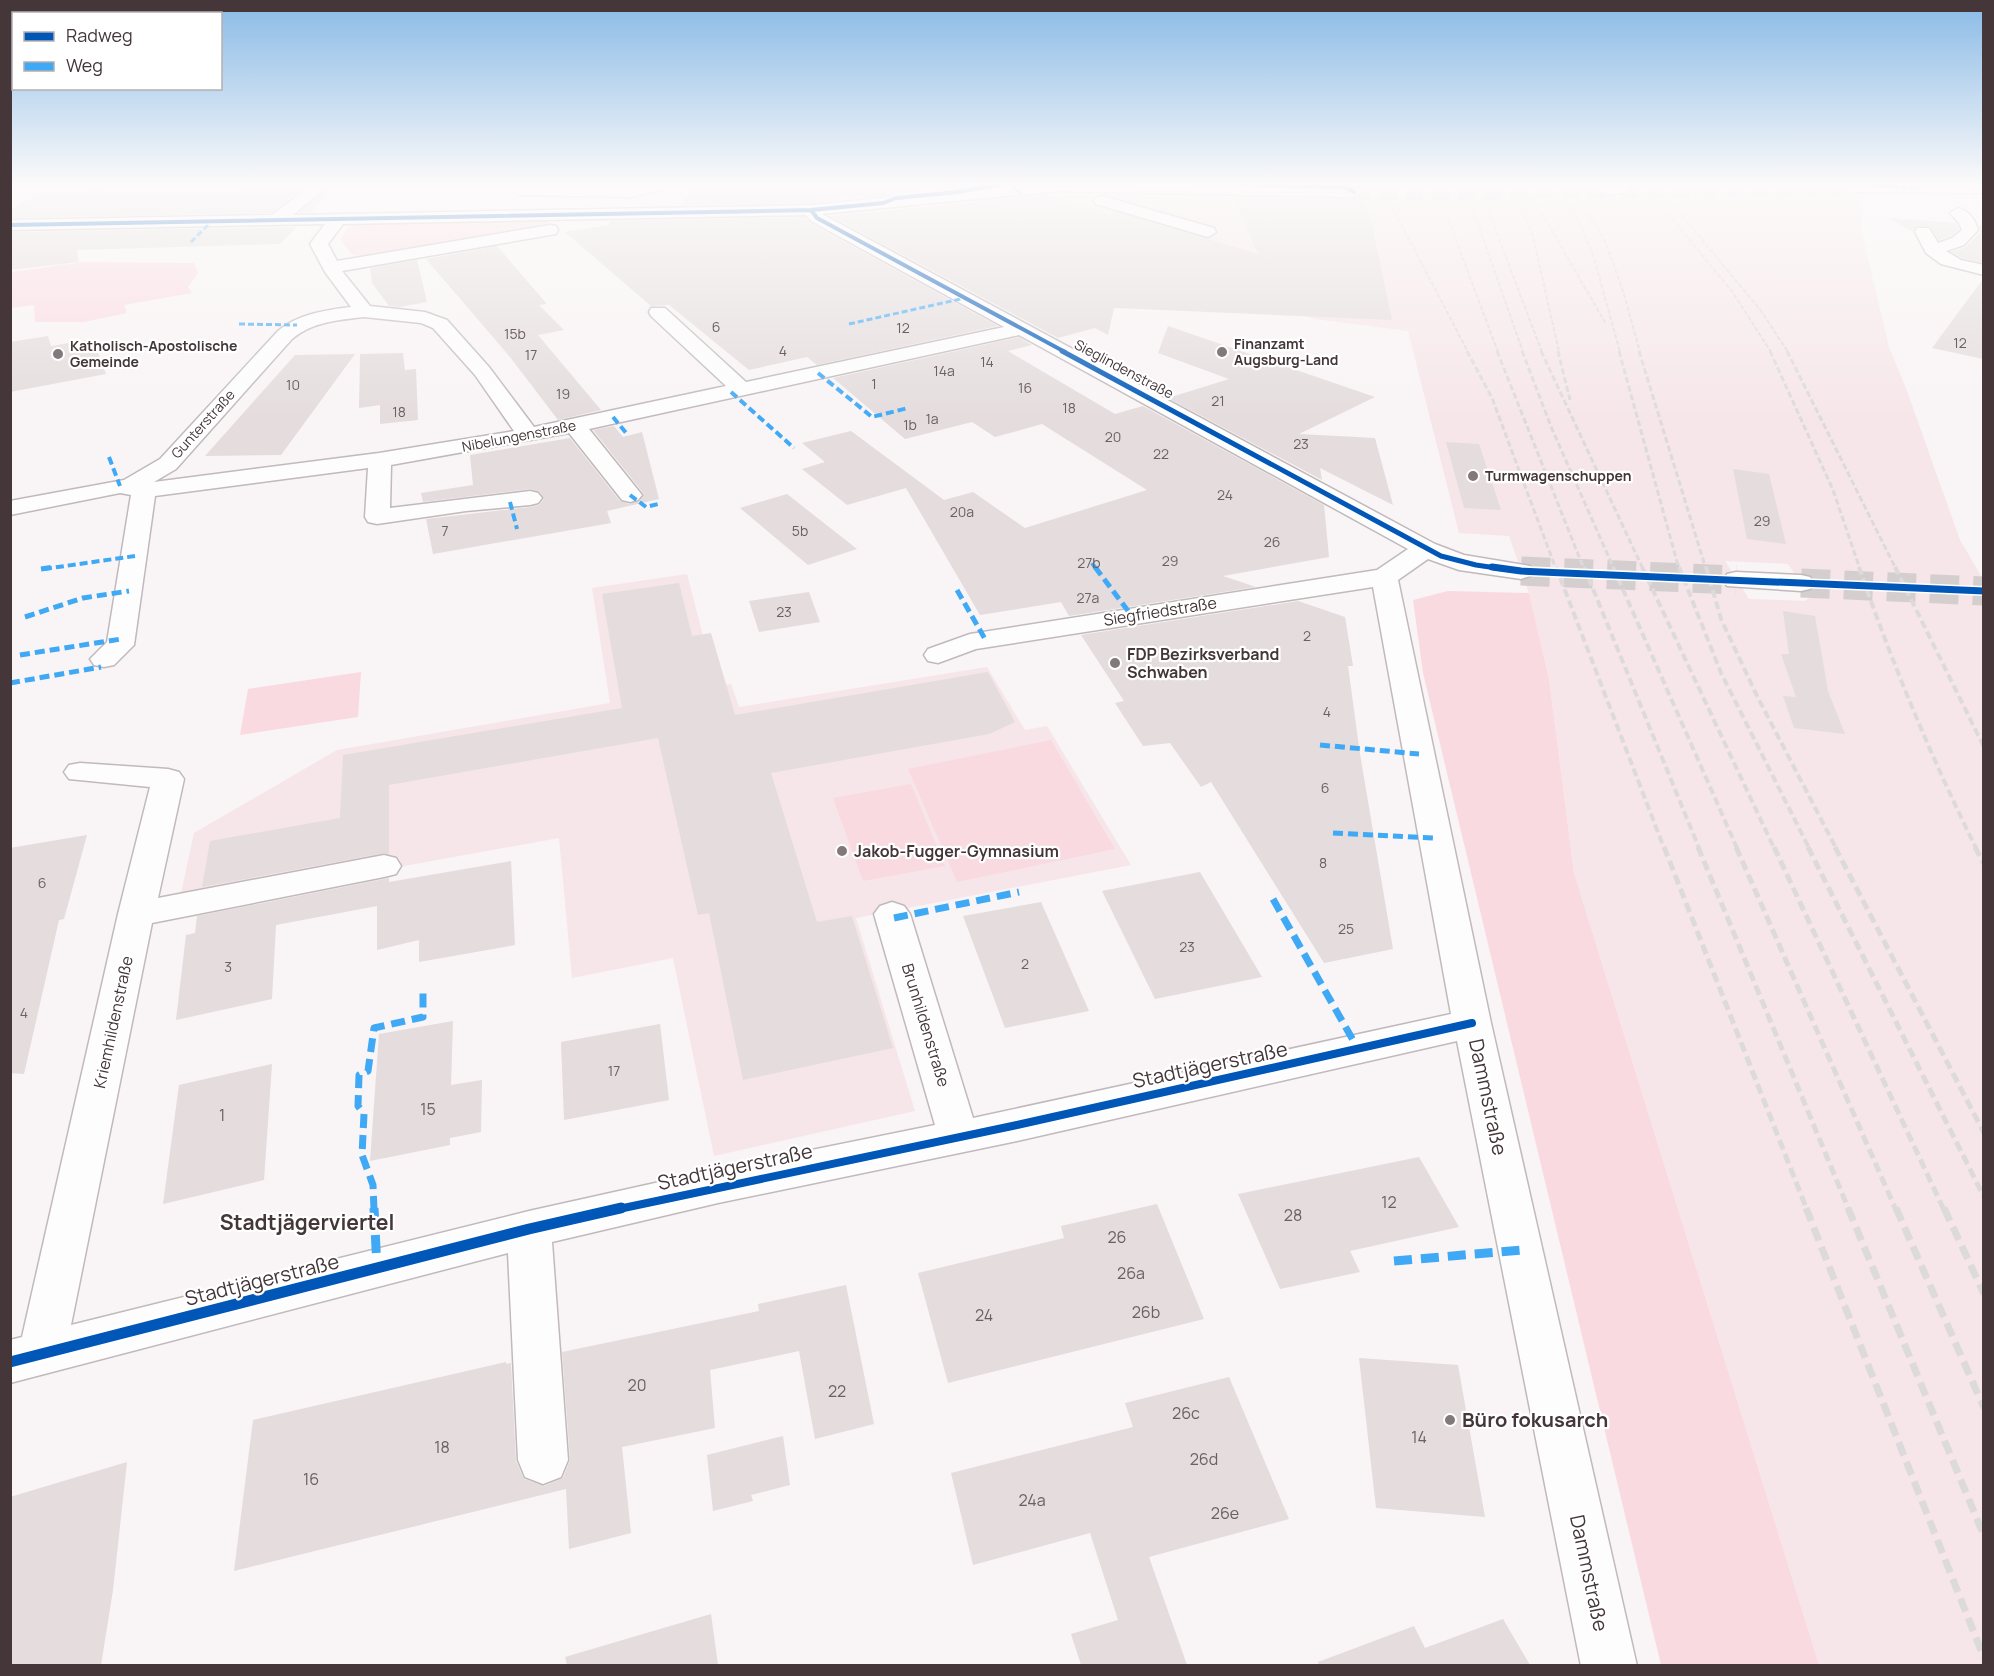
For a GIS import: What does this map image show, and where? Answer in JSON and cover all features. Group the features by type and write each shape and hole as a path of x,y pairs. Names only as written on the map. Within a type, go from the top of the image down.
{"street":[{"path":"329,262 363,311"},
{"path":"332,267 360,262"},
{"name":"Sieglindenstraße","path":"899,262 1426,549 1459,562 1521,571"},
{"path":"1947,262 1983,270"},
{"name":"Gunterstraße","path":"135,488 168,464 275,343 297,325 332,315 363,311 413,315 440,324 492,382 528,435"},
{"path":"658,312 741,389"},
{"name":"Nibelungenstraße","path":"10,508 120,486 135,488 379,460 528,435 1022,329"},
{"path":"575,426 630,495"},
{"path":"379,460 378,518 466,504 530,498"},
{"path":"104,659 120,645 137,546 135,488"},
{"path":"1384,577 1426,549"},
{"path":"1236,574 1255,596"},
{"name":"Siegfriedstraße","path":"938,655 970,642 1384,577"},
{"name":"Dammstraße","path":"1384,577 1472,1023 1609,1665"},
{"path":"1736,580 1801,583"},
{"name":"Kriemhildenstraße","path":"26,1357 168,779 80,772"},
{"path":"136,914 384,866"},
{"name":"Brunhildenstraße","path":"892,914 940,1069 958,1137"},
{"name":"Stadtjägerstraße","path":"26,1357 529,1229 1472,1023"},
{"path":"529,1229 543,1460"}],"shaded area":[{"path":"82,262 107,262 194,263 198,273 188,287 192,293 124,305 127,313 84,322 35,322 34,305 11,308 11,272"},
{"path":"1157,262 1869,262 1889,347 1960,540 1983,579 1983,1665 1819,1665 1574,873 1549,679 1529,593 1509,536 1459,533 1408,331 1314,319","holes":["1725,561 1788,564 1810,597 1805,601 1749,599"]},
{"name":"Jakob-Fugger-Gymnasium","path":"687,574 716,686 731,684 739,707 987,667 1025,730 1047,726 1131,865 856,918 915,1111 714,1156 673,958 572,978 559,838 178,907 194,833 337,750 610,703 592,588"},
{"path":"1448,591 1529,593 1549,679 1574,873 1819,1665 1661,1665 1423,673 1413,600"},
{"path":"361,672 358,717 240,735 248,689"},
{"path":"1051,740 1115,849 957,882 908,769"},
{"path":"911,784 945,866 863,881 833,798"}],"building":[{"path":"10,262 77,262 10,270"},
{"path":"418,262 427,302 400,307 389,306 372,283 370,268"},
{"path":"429,262 511,262 547,304 539,305 564,330 538,335 601,410 558,420 510,357"},
{"path":"600,262 882,262 998,326 817,365 807,357 749,370 669,305 651,306"},
{"path":"916,262 1380,262 1392,320 1114,308 1108,335 1095,328 1058,338"},
{"path":"1983,279 1983,359 1932,348"},
{"path":"1168,326 1375,397 1299,434 1375,438 1393,505 1320,468 1322,480 1168,398 1229,379 1158,353"},
{"path":"48,336 51,346 93,339 106,374 10,392 10,342"},
{"path":"1019,337 1032,345 1008,351 1115,414 1143,406 1324,505 1329,557 1223,576 1256,587 1069,616 1061,602 980,615 906,488 847,505 802,469 825,462 802,443 851,431 944,500 973,492 1025,528 1147,490 1042,424 995,437 972,422 905,439 833,378"},
{"path":"403,353 405,370 416,369 418,420 380,424 380,405 359,408 360,354"},
{"path":"355,354 281,455 205,456 295,355"},
{"path":"614,426 623,437 642,432 659,499 607,511 611,523 433,554 426,519 530,507 539,505 544,499 540,492 530,489 423,502 421,493 473,485 470,455 570,438 620,501 629,504 640,501 644,494 593,430"},
{"name":"Turmwagenschuppen","path":"1446,442 1479,444 1501,510 1464,508"},
{"path":"1733,469 1769,474 1786,544 1747,539"},
{"path":"787,494 857,549 808,565 740,508"},
{"path":"679,583 692,636 711,633 735,715 988,672 1015,722 989,734 771,773 817,922 852,916 893,1048 743,1080 709,913 698,915 658,738 389,785 389,854 384,853 202,887 210,841 340,818 343,755 622,708 602,594"},
{"path":"809,592 820,622 759,632 749,601"},
{"path":"1298,601 1345,617 1353,666 1348,666 1360,754 1393,949 1324,963 1211,782 1201,787 1170,743 1143,746 1115,703 1124,701 1081,635"},
{"path":"1783,611 1815,616 1828,691 1845,734 1794,728 1783,696 1796,697 1781,654 1789,654"},
{"path":"87,835 64,919 59,920 24,1074 10,1073 10,848"},
{"path":"511,861 515,945 419,962 419,940 377,950 377,906 276,925 272,999 176,1020 186,935 195,933 197,916 389,878 389,882"},
{"path":"1200,872 1262,977 1155,999 1102,891"},
{"path":"1041,902 1089,1011 1005,1028 963,916"},
{"path":"453,1021 451,1085 482,1080 481,1132 450,1138 450,1145 370,1161 379,1034"},
{"path":"660,1024 669,1100 564,1120 561,1042"},
{"path":"272,1064 264,1180 163,1204 179,1085"},
{"path":"1419,1157 1459,1227 1350,1251 1360,1272 1280,1289 1238,1194"},
{"path":"1157,1204 1204,1319 948,1383 918,1273 1064,1238 1061,1226"},
{"path":"846,1285 874,1424 815,1439 799,1351 710,1370 715,1428 622,1447 631,1533 569,1549 566,1489 234,1571 253,1420 506,1362 506,1364 511,1363 516,1461 524,1479 544,1486 563,1478 570,1460 562,1352 759,1311 758,1304"},
{"path":"1359,1358 1458,1365 1485,1517 1376,1508"},
{"path":"1229,1377 1289,1519 1149,1557 1187,1665 1081,1665 1071,1634 1118,1620 1090,1533 973,1565 951,1473 1133,1427 1125,1403"},
{"path":"783,1436 790,1485 751,1495 753,1501 713,1511 707,1455"},
{"path":"127,1462 113,1590 101,1665 10,1665 10,1497"},
{"path":"711,1614 718,1665 567,1665 565,1657"},
{"path":"1503,1619 1530,1665 1319,1665 1318,1662 1414,1626 1425,1648"}],"tunnel":[{"path":"1521,571 1736,580"},
{"path":"1801,583 1984,591"}],"railway":[{"path":"1421,262 1468,352"},
{"path":"1464,262 1498,352"},
{"path":"1491,262 1523,352"},
{"path":"1508,262 1542,352"},
{"path":"1539,262 1559,352"},
{"path":"1570,262 1606,324"},
{"path":"1595,262 1620,352"},
{"path":"1612,262 1640,352"},
{"path":"1708,262 1731,290 1771,352"},
{"path":"1721,262 1761,311 1788,352"},
{"path":"1467,351 1492,398 1556,569"},
{"path":"1497,351 1584,569"},
{"path":"1522,351 1552,429 1614,569"},
{"path":"1541,351 1643,569"},
{"path":"1558,351 1570,400"},
{"path":"1619,351 1679,569"},
{"path":"1639,351 1706,569"},
{"path":"1770,351 1833,490 1860,569"},
{"path":"1787,351 1895,567"},
{"path":"1556,567 1664,848"},
{"path":"1584,567 1699,848"},
{"path":"1613,567 1737,848"},
{"path":"1642,567 1774,848"},
{"path":"1679,567 1721,673 1809,848"},
{"path":"1706,567 1721,619 1757,696 1836,848"},
{"path":"1859,567 1913,709 1976,848"},
{"path":"1895,567 1984,747"},
{"path":"1664,847 1807,1210"},
{"path":"1698,847 1849,1210"},
{"path":"1736,847 1896,1210"},
{"path":"1774,847 1944,1210"},
{"path":"1808,847 1984,1197"},
{"path":"1835,847 1984,1133"},
{"path":"1975,847 1984,864"},
{"path":"1806,1208 1984,1658"},
{"path":"1848,1208 1984,1536"},
{"path":"1896,1208 1984,1408"},
{"path":"1944,1208 1984,1294"}],"marked path":[{"path":"849,324 965,298"},
{"path":"239,324 297,325"},
{"path":"818,373 872,417 908,408"},
{"path":"731,392 794,448"},
{"path":"613,417 627,434"},
{"path":"109,457 120,486"},
{"path":"630,495 646,507 658,504"},
{"path":"510,502 517,529"},
{"path":"41,569 135,556"},
{"path":"1092,563 1132,616"},
{"path":"957,590 985,639"},
{"path":"25,617 83,598 129,591"},
{"path":"20,655 121,639"},
{"path":"10,683 101,667"},
{"path":"1320,745 1419,754"},
{"path":"1333,833 1435,838"},
{"path":"894,918 1019,892"},
{"path":"1273,899 1358,1049"},
{"path":"377,1268 373,1185 362,1155 364,1114 358,1106 359,1075 368,1071 374,1028 423,1017 423,990"},
{"path":"1394,1261 1522,1250"}],"cycle path":[{"path":"899,262 1441,556 1476,565 1521,571 1984,591"},
{"path":"10,1362 529,1229 718,1186 1017,1125 1472,1023"}],"place":[{"name":"Finanzamt Augsburg-Land","path":"1222,352"},
{"name":"Katholisch-Apostolische Gemeinde","path":"58,354"},
{"name":"Turmwagenschuppen","path":"1473,476"},
{"name":"FDP Bezirksverband Schwaben","path":"1115,663"},
{"name":"Jakob-Fugger-Gymnasium","path":"842,851"},
{"name":"Büro fokusarch","path":"1450,1420"}],"district":[{"name":"Stadtjägerviertel","path":"307,1223"}]}
